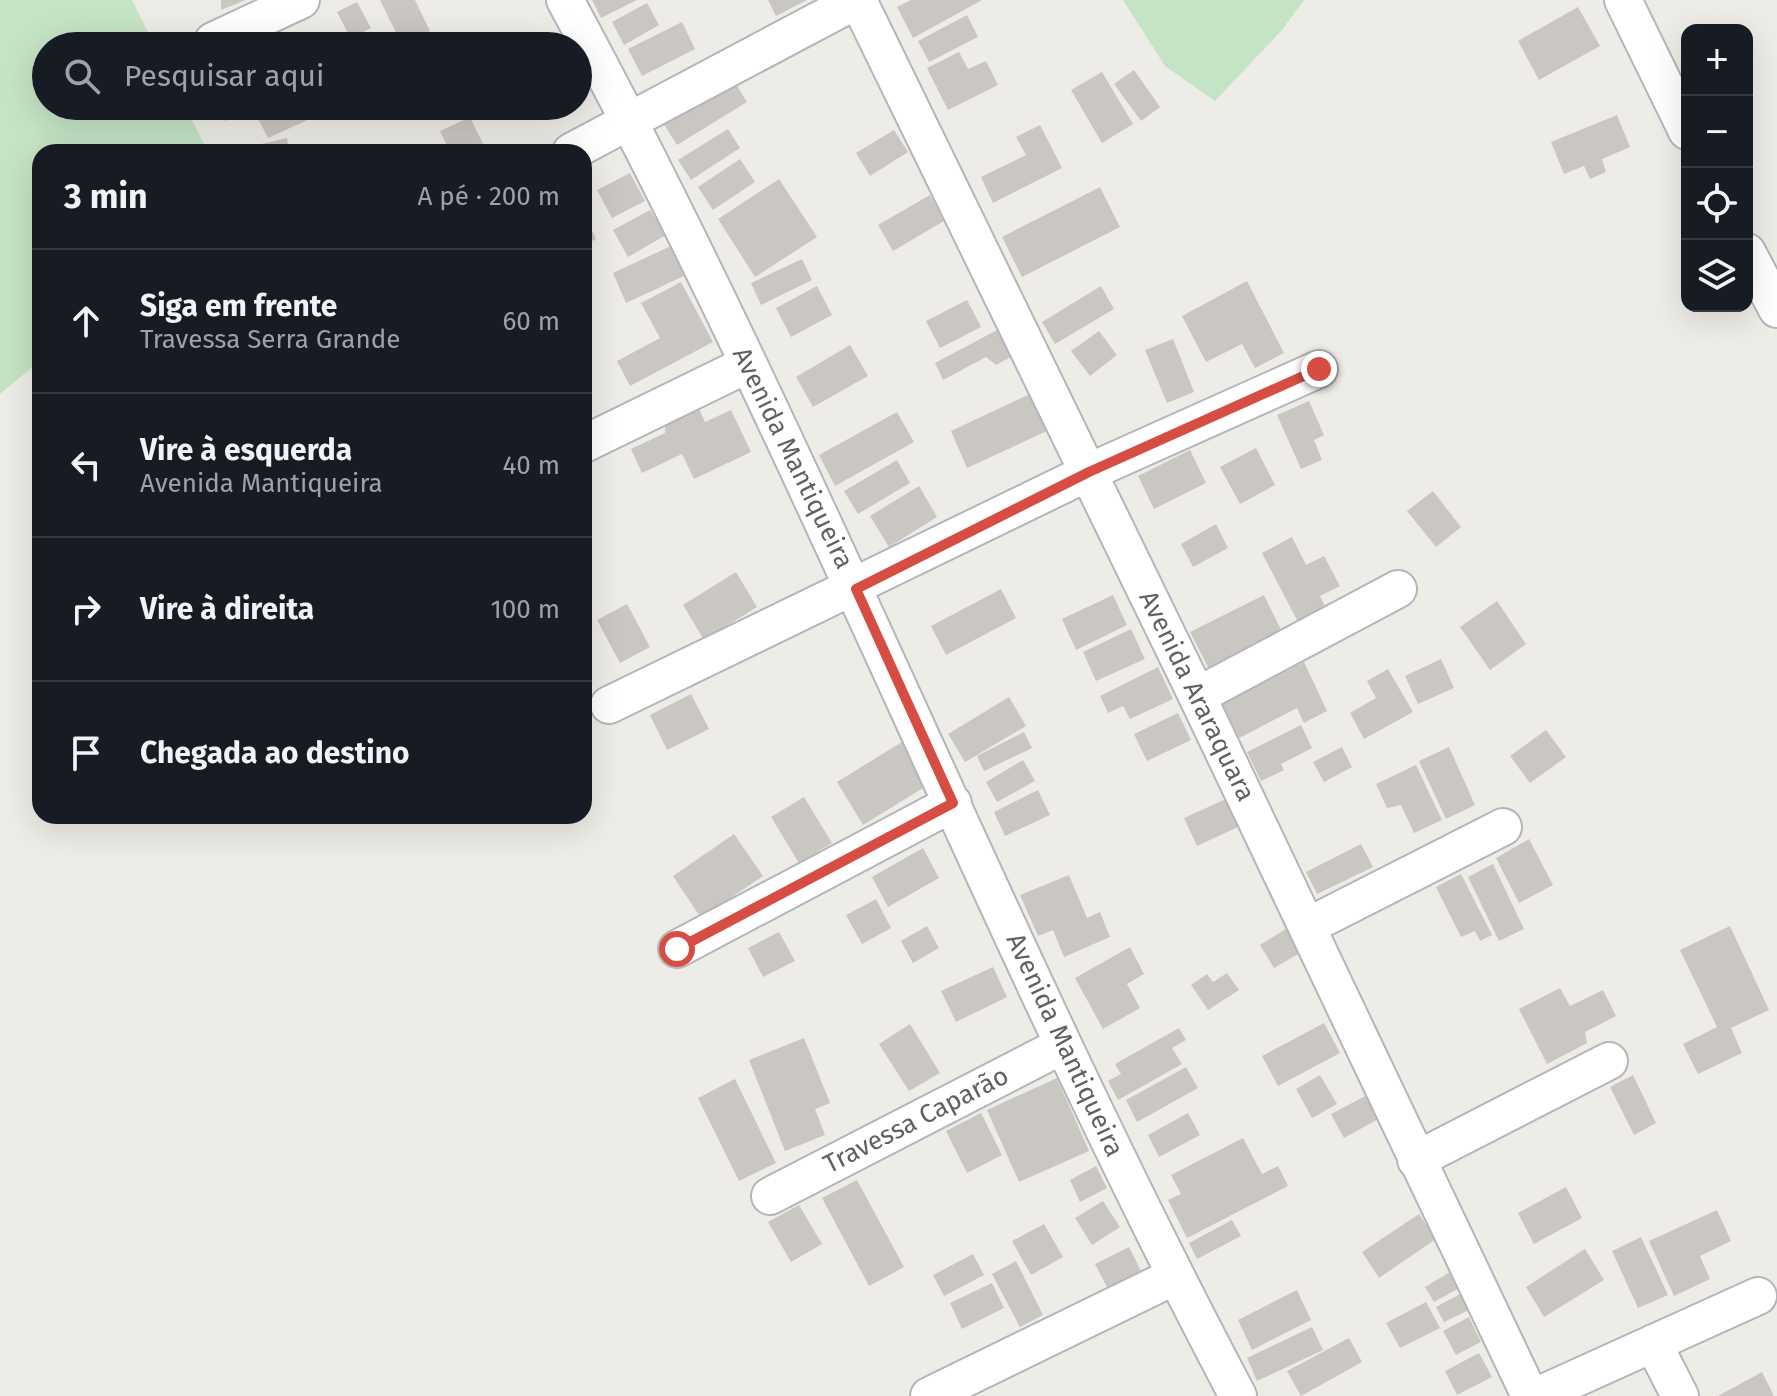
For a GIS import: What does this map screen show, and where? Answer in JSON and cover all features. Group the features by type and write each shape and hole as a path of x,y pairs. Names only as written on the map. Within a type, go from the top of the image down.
{"street":[{"path":"232,32 301,0"},
{"name":"Avenida Mantiqueira","path":"565,0 582,32"},
{"path":"588,144 857,0"},
{"name":"Avenida Araraquara","path":"857,0 1308,926 1530,1396"},
{"path":"1623,0 1681,119"},
{"name":"Avenida Mantiqueira","path":"592,50 632,123 856,589 1063,1045 1175,1276 1238,1396"},
{"path":"1753,263 1777,309"},
{"path":"592,440 748,364"},
{"path":"609,705 856,589 1089,472 1319,369"},
{"path":"1197,696 1398,589"},
{"path":"677,949 953,803"},
{"path":"1308,926 1503,827"},
{"name":"Travessa Caparão","path":"770,1196 1063,1045"},
{"path":"1416,1160 1609,1061"},
{"path":"929,1396 1175,1276"},
{"path":"1537,1396 1758,1296"},
{"path":"1653,1343 1680,1396"}],"green space":[{"path":"0,0 132,0 148,32 32,32 32,120 192,120 204,144 32,144 32,368 0,394"},
{"path":"1123,0 1304,0 1282,30 1215,101 1165,66"}],"building":[{"path":"221,0 246,0 221,10"},
{"path":"380,0 415,0 430,31 396,32"},
{"path":"592,0 637,0 601,18"},
{"path":"768,0 807,0 776,16"},
{"path":"911,0 982,0 913,38 897,7"},
{"path":"357,2 371,28 364,32 347,32 337,12"},
{"path":"647,3 659,25 624,45 612,22"},
{"path":"1578,7 1600,46 1539,80 1518,41"},
{"path":"967,15 978,37 929,62 918,41"},
{"path":"682,22 695,49 642,76 628,49"},
{"path":"959,52 968,69 986,61 998,85 948,110 927,68"},
{"path":"1134,70 1160,107 1141,121 1114,84"},
{"path":"1102,72 1133,124 1102,143 1071,90"},
{"path":"734,81 747,102 677,145 663,123"},
{"path":"1617,115 1630,147 1602,159 1606,172 1590,179 1584,166 1564,174 1551,142"},
{"path":"259,120 307,120 268,138"},
{"path":"464,120 471,120 483,144 446,144 440,131"},
{"path":"1040,125 1062,168 993,203 981,177 1026,155 1016,137"},
{"path":"728,129 740,148 691,180 678,160"},
{"path":"894,130 908,152 870,176 856,153"},
{"path":"287,138 288,144 261,144"},
{"path":"740,159 755,182 713,210 698,187"},
{"path":"630,173 645,201 612,218 597,190"},
{"path":"779,179 817,237 755,277 718,219"},
{"path":"1100,187 1120,227 1022,277 1002,237"},
{"path":"930,195 944,221 893,251 878,225"},
{"path":"650,210 666,235 628,257 613,230"},
{"path":"671,246 684,276 626,303 613,273"},
{"path":"802,259 812,280 761,305 751,283"},
{"path":"1247,281 1284,353 1255,368 1242,344 1206,362 1182,316"},
{"path":"681,282 713,342 630,386 617,361 660,338 641,303"},
{"path":"817,286 832,315 791,337 776,308"},
{"path":"1101,286 1114,309 1055,344 1042,322"},
{"path":"967,300 981,327 940,348 926,321"},
{"path":"997,330 1011,357 996,365 986,357 943,380 935,363"},
{"path":"1099,331 1117,355 1090,376 1071,351"},
{"path":"1173,339 1194,392 1167,403 1145,350"},
{"path":"850,345 868,376 813,407 796,377"},
{"path":"1030,394 1047,431 967,468 951,431"},
{"path":"1309,401 1324,435 1314,440 1322,460 1301,469 1277,415"},
{"path":"697,404 705,422 731,410 751,452 694,479 682,454 642,473 631,449 665,433 665,420"},
{"path":"897,412 914,442 835,486 819,455"},
{"path":"1256,448 1275,485 1240,504 1220,467"},
{"path":"1190,450 1206,483 1154,509 1138,476"},
{"path":"897,460 910,483 858,514 844,491"},
{"path":"919,486 937,517 889,547 870,516"},
{"path":"1433,491 1461,527 1436,547 1407,511"},
{"path":"1216,524 1228,548 1193,567 1181,544"},
{"path":"1292,537 1306,565 1324,556 1340,586 1320,596 1326,608 1298,622 1262,553"},
{"path":"736,572 757,607 704,640 683,605"},
{"path":"1001,589 1016,618 946,655 931,626"},
{"path":"1113,595 1127,625 1076,650 1062,619"},
{"path":"1264,595 1282,632 1209,669 1190,632"},
{"path":"1497,601 1526,644 1490,670 1460,627"},
{"path":"627,604 650,647 620,663 597,620"},
{"path":"1131,629 1145,659 1096,681 1083,652"},
{"path":"1441,659 1454,688 1418,704 1405,676"},
{"path":"1304,662 1327,711 1304,723 1297,708 1239,738 1222,704"},
{"path":"1158,667 1173,699 1130,719 1123,706 1108,713 1100,696"},
{"path":"1388,669 1413,712 1364,739 1350,713 1376,698 1367,681"},
{"path":"691,694 709,729 667,750 650,715"},
{"path":"1009,697 1026,726 965,762 948,734"},
{"path":"1178,713 1191,740 1147,761 1134,734"},
{"path":"1301,725 1312,748 1281,764 1284,770 1261,781 1247,752"},
{"path":"1546,730 1566,757 1530,783 1510,756"},
{"path":"1024,732 1032,748 984,771 977,756"},
{"path":"902,742 928,785 863,825 837,782"},
{"path":"1342,747 1352,767 1324,782 1313,762"},
{"path":"1449,747 1475,805 1446,819 1419,761"},
{"path":"1023,760 1035,781 997,802 986,782"},
{"path":"1416,765 1442,820 1414,833 1401,805 1387,808 1376,784"},
{"path":"1038,790 1050,815 1005,836 994,812"},
{"path":"804,797 832,843 799,863 771,817"},
{"path":"1226,799 1238,827 1197,846 1184,818"},
{"path":"734,834 763,876 701,918 673,876"},
{"path":"1529,839 1553,885 1519,903 1496,858"},
{"path":"1361,844 1373,867 1317,894 1306,872"},
{"path":"923,848 939,878 888,907 872,877"},
{"path":"1493,864 1524,929 1499,941 1468,877"},
{"path":"1461,874 1492,935 1480,941 1475,931 1461,937 1436,887"},
{"path":"1069,875 1087,918 1100,912 1110,937 1064,957 1053,930 1038,936 1020,895"},
{"path":"876,899 891,928 862,944 846,915"},
{"path":"927,926 939,948 913,963 901,941"},
{"path":"1730,926 1769,1010 1731,1028 1742,1053 1698,1074 1683,1044 1717,1027 1680,950"},
{"path":"1286,929 1300,953 1274,968 1260,945"},
{"path":"779,932 795,961 763,977 748,948"},
{"path":"1130,947 1144,974 1127,984 1140,1008 1103,1029 1075,978"},
{"path":"993,967 1007,997 956,1022 941,991"},
{"path":"1227,973 1239,990 1208,1010 1191,985 1207,974 1213,982"},
{"path":"1560,988 1570,1006 1603,990 1616,1016 1585,1032 1587,1043 1547,1064 1519,1009"},
{"path":"1324,1023 1340,1053 1278,1086 1262,1056"},
{"path":"910,1024 940,1073 909,1091 879,1044"},
{"path":"1179,1028 1186,1040 1172,1048 1182,1064 1118,1100 1108,1081 1121,1074 1115,1064"},
{"path":"804,1038 830,1103 815,1109 825,1135 785,1151 749,1060"},
{"path":"1186,1067 1198,1088 1137,1122 1126,1100"},
{"path":"1320,1075 1337,1104 1312,1118 1296,1089"},
{"path":"1633,1075 1656,1123 1634,1135 1610,1087"},
{"path":"1057,1078 1089,1151 1019,1182 987,1110"},
{"path":"735,1079 776,1163 739,1181 698,1098"},
{"path":"1369,1094 1382,1117 1344,1138 1331,1114"},
{"path":"981,1113 1002,1155 967,1173 946,1131"},
{"path":"1188,1113 1200,1135 1159,1157 1148,1135"},
{"path":"1243,1138 1262,1174 1278,1166 1288,1186 1187,1238 1168,1200 1181,1194 1171,1175"},
{"path":"1096,1166 1107,1188 1080,1202 1070,1180"},
{"path":"857,1180 904,1267 869,1286 822,1198"},
{"path":"1566,1187 1582,1218 1534,1244 1518,1213"},
{"path":"1103,1201 1120,1227 1092,1245 1075,1218"},
{"path":"799,1205 822,1244 791,1262 768,1222"},
{"path":"1717,1210 1731,1241 1700,1256 1710,1279 1674,1296 1649,1241"},
{"path":"1419,1214 1436,1239 1379,1278 1362,1252"},
{"path":"1232,1220 1241,1236 1197,1259 1189,1243"},
{"path":"1044,1224 1063,1257 1031,1275 1012,1241"},
{"path":"1641,1237 1668,1295 1638,1308 1612,1251"},
{"path":"1129,1247 1141,1271 1108,1289 1095,1264"},
{"path":"1585,1249 1604,1280 1544,1317 1526,1287"},
{"path":"973,1254 984,1275 944,1296 933,1275"},
{"path":"1016,1261 1043,1315 1020,1327 992,1274"},
{"path":"1452,1271 1461,1287 1434,1302 1425,1287"},
{"path":"992,1283 1004,1308 962,1329 950,1303"},
{"path":"1297,1290 1311,1320 1252,1350 1238,1320"},
{"path":"1460,1294 1469,1310 1444,1322 1436,1307"},
{"path":"1426,1302 1440,1328 1400,1348 1386,1323"},
{"path":"1469,1317 1481,1342 1456,1355 1443,1331"},
{"path":"1312,1327 1323,1350 1257,1381 1247,1358"},
{"path":"1349,1338 1362,1362 1301,1396 1287,1371"},
{"path":"1479,1353 1492,1377 1457,1395 1445,1371"},
{"path":"1762,1372 1774,1396 1718,1396"}],"route":[{"path":"677,949 953,803 856,589 1089,472 1319,369"}]}
